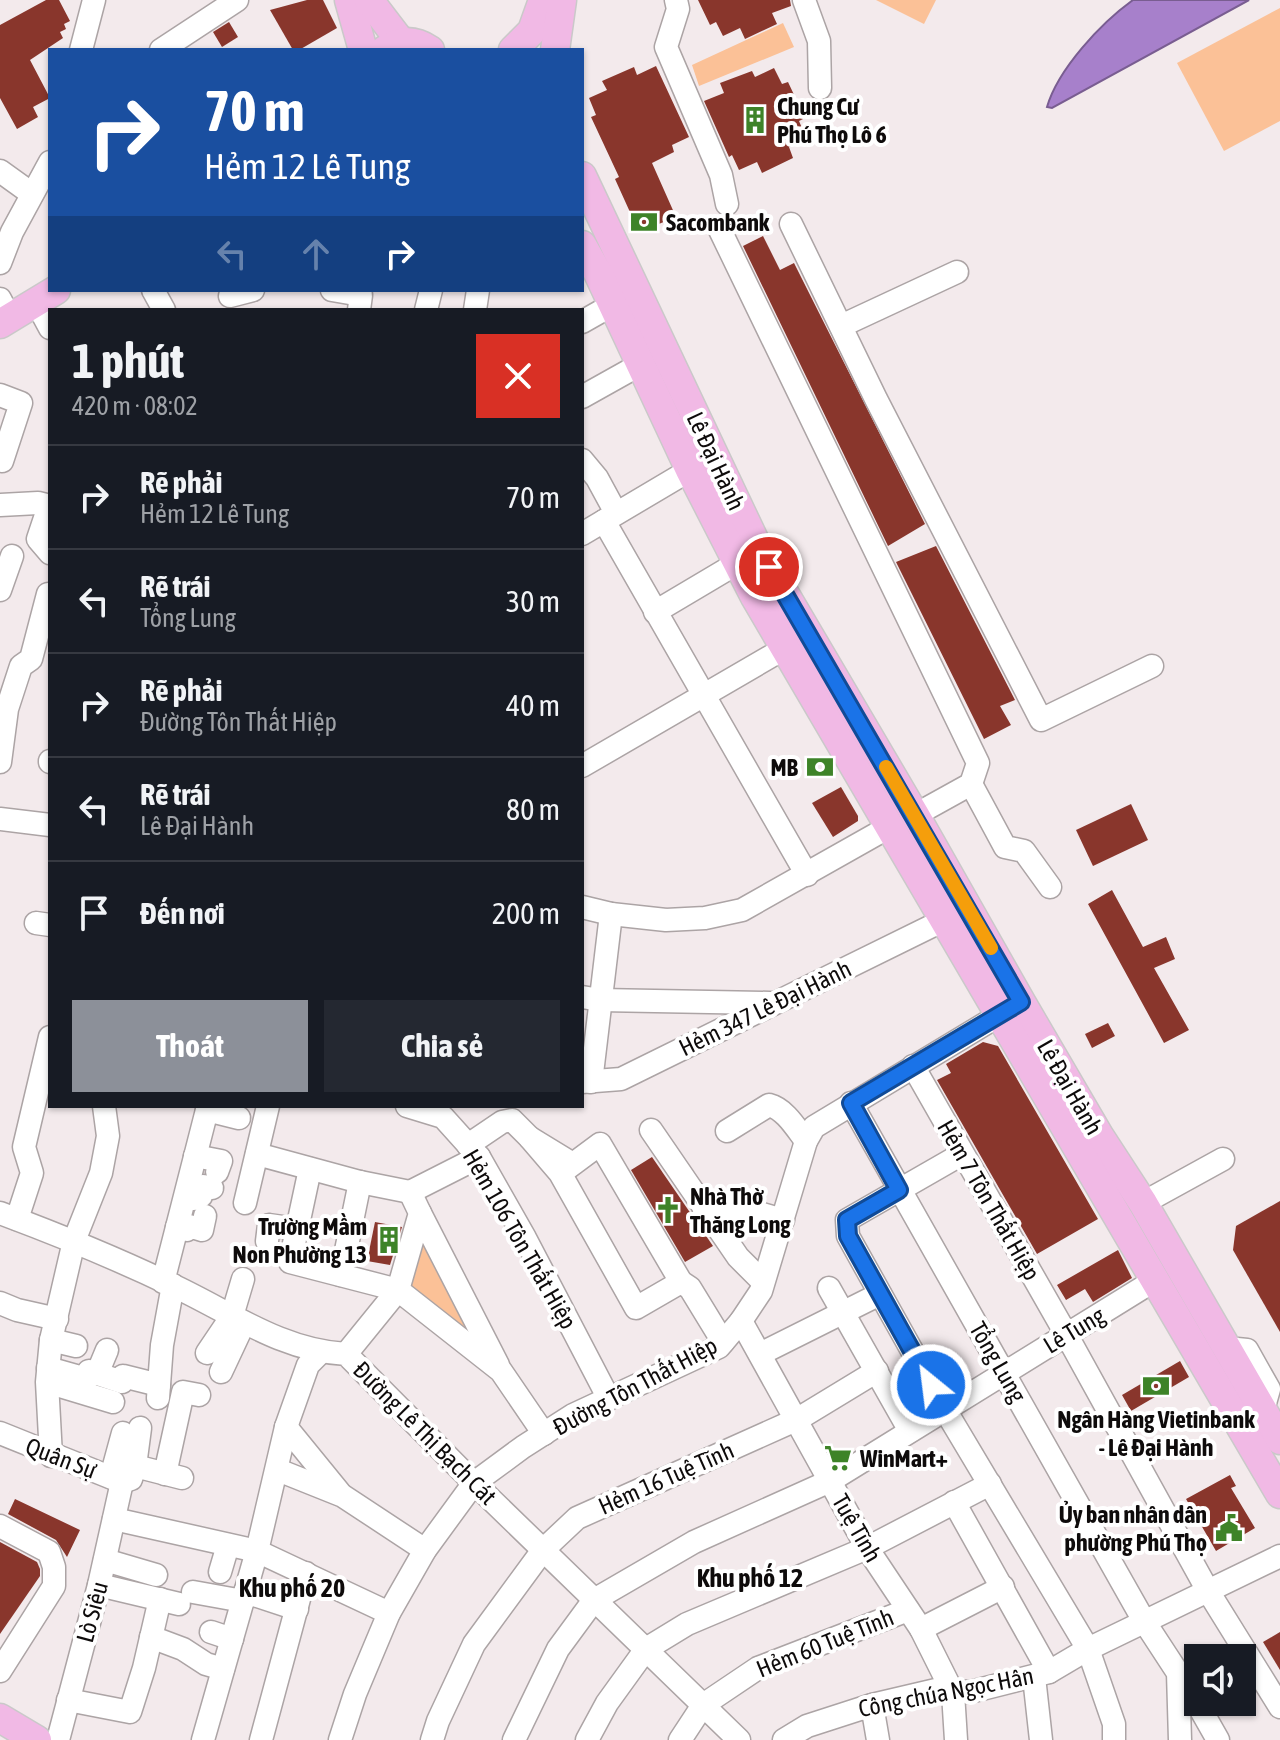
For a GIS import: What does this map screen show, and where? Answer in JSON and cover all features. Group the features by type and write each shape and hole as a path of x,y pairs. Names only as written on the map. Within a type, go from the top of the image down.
{"main road":[{"path":"349,0 362,48"},
{"path":"369,0 393,46 422,45 427,48"},
{"path":"515,48 532,31 543,0"},
{"path":"555,48 562,0"},
{"name":"Lê Đại Hành","path":"584,181 785,648 944,920 1010,1008 1143,1203 1280,1440"},
{"name":"Lê Đại Hành","path":"584,249 690,470 915,815 1010,1008 1155,1280 1280,1494"},
{"path":"3,313 46,296"},
{"path":"889,827 915,815"},
{"path":"0,1718 37,1740"}],"street":[{"path":"82,48 94,0"},
{"path":"164,48 237,0"},
{"path":"676,0 678,9 666,47 721,175 727,204"},
{"path":"804,0 819,41 820,88"},
{"path":"0,263 12,232 48,166"},
{"path":"0,171 32,194"},
{"path":"791,224 990,625 1041,720 1152,666"},
{"path":"719,228 978,763 971,784 915,815"},
{"path":"841,326 957,272"},
{"path":"344,292 361,295 359,308"},
{"path":"584,321 612,305"},
{"path":"584,396 641,364"},
{"path":"0,395 21,403 2,461"},
{"path":"584,462 597,478 610,517 655,612 807,875"},
{"path":"584,533 690,470"},
{"path":"0,505 38,503 48,506"},
{"path":"48,509 38,539 48,551"},
{"path":"0,590 12,556"},
{"path":"655,612 748,557"},
{"path":"0,762 3,708 21,666 41,662 48,602"},
{"path":"584,765 785,648"},
{"path":"971,784 1005,847 1024,851 1050,887"},
{"path":"0,819 48,825"},
{"path":"584,907 666,920 717,917 742,910 889,827"},
{"path":"586,1082 591,998 611,914"},
{"name":"Hẻm 347 Lê Đại Hành","path":"586,1082 621,1079 944,920"},
{"path":"591,998 775,1003"},
{"name":"Đường Tôn Thất Hiệp","path":"340,1740 355,1694 389,1613 425,1550 474,1483 573,1415 719,1347 761,1291 806,1141 819,1122 1010,1008"},
{"path":"8,1216 32,1173 24,1147 48,1045"},
{"name":"Hẻm 7 Tôn Thất Hiệp","path":"913,1066 1208,1591 1280,1707"},
{"name":"Tổng Lung","path":"851,1103 1144,1621 1178,1673 1180,1732"},
{"path":"727,1131 769,1105 785,1115 806,1141"},
{"path":"51,1456 47,1375 74,1241 101,1173 108,1136 104,1108"},
{"path":"131,1402 162,1345 177,1227 208,1108 239,1118"},
{"path":"245,1203 268,1108"},
{"name":"Hẻm 106 Tôn Thất Hiệp","path":"414,1108 443,1117 473,1151 525,1238 609,1399"},
{"path":"257,1154 410,1192 473,1151 502,1122 512,1120 566,1168 636,1308 681,1282"},
{"path":"651,1130 738,1257 763,1282"},
{"path":"566,1168 600,1144 681,1282 690,1288 723,1342"},
{"path":"962,1154 847,1220 848,1236 944,1408 1088,1649 1114,1724 1114,1740"},
{"path":"185,1198 201,1196 203,1186 214,1180 221,1161 195,1156"},
{"path":"1143,1203 1223,1159"},
{"path":"310,1169 290,1262 398,1290 501,1371"},
{"path":"341,1275 360,1182"},
{"path":"410,1192 501,1371 544,1434"},
{"path":"704,1210 741,1208 783,1220"},
{"path":"346,1354 398,1290 420,1213"},
{"name":"Đường Lê Thị Bạch Cát","path":"8,1216 74,1241 238,1320 320,1353 346,1354 739,1740"},
{"path":"177,1227 187,1230 189,1226 202,1230 205,1216"},
{"path":"267,1241 269,1225 297,1229"},
{"path":"221,1372 238,1320 243,1279"},
{"name":"Lê Tung","path":"594,1600 694,1542 830,1481 1155,1280"},
{"path":"829,1288 910,1431"},
{"path":"760,1354 880,1294"},
{"path":"0,1303 54,1330 76,1346"},
{"path":"207,1353 238,1320"},
{"name":"Tuệ Tĩnh","path":"741,1321 867,1548 921,1629 953,1693 956,1740"},
{"path":"107,1350 131,1402"},
{"path":"203,1740 223,1669 221,1635 244,1596 278,1470 286,1427 308,1365 320,1353"},
{"path":"47,1375 87,1379 89,1371 131,1402"},
{"name":"Hẻm 16 Tuệ Tĩnh","path":"432,1740 474,1644 543,1550 577,1518 798,1419 877,1371"},
{"path":"47,1375 131,1402"},
{"name":"Quân Sự","path":"0,1433 51,1456 122,1475 174,1476 190,1399 131,1402"},
{"name":"Lò Siêu","path":"58,1740 114,1519 131,1402"},
{"path":"286,1427 343,1496"},
{"path":"278,1470 343,1496 425,1550"},
{"path":"587,1740 607,1703 646,1649 687,1624 867,1548 990,1484"},
{"path":"954,1502 1003,1587 1042,1674 1041,1740"},
{"path":"114,1519 257,1551 389,1613"},
{"path":"0,1526 49,1552 54,1567 54,1586 0,1671"},
{"path":"220,1543 220,1572"},
{"name":"Công chúa Ngọc Hân","path":"784,1740 807,1726 872,1705 936,1690 970,1692 1042,1674 1280,1556"},
{"path":"105,1560 156,1575"},
{"path":"261,1740 306,1573"},
{"path":"99,1585 177,1598 244,1596 297,1609"},
{"path":"921,1629 1003,1587"},
{"path":"68,1700 130,1712 151,1637 177,1598"},
{"path":"514,1740 558,1649 594,1600"},
{"name":"Hẻm 60 Tuệ Tĩnh","path":"703,1705 758,1668 908,1610"},
{"path":"151,1637 223,1669"},
{"path":"680,1740 703,1705"},
{"path":"872,1705 878,1740"},
{"path":"1180,1732 1204,1715 1218,1740"}],"shaded area":[{"path":"876,0 936,0 924,24"},
{"path":"1133,0 1249,0 1052,108 1047,107 1061,77 1082,48"},
{"path":"1280,8 1280,121 1224,151 1177,63"},
{"path":"783,23 794,47 699,86 692,65"},
{"path":"422,1226 486,1353 405,1284"}],"building":[{"path":"46,0 59,0 70,21 64,24 66,29 60,32 63,38 30,60 48,99 33,107 38,117 17,129 0,98 0,25"},
{"path":"307,0 323,0 337,28 302,48 292,48 270,10"},
{"path":"698,0 790,0 791,6 772,13 777,24 745,39 740,28 723,36 716,22 710,25"},
{"path":"229,22 238,37 222,47 213,32"},
{"path":"656,66 689,137 672,145 674,152 652,163 676,217 639,232 615,179 619,177 591,117 596,115 589,98 607,90 602,81 634,67 637,75"},
{"name":"Chung Cư Phú Thọ Lô 6","path":"774,68 782,84 788,82 805,118 799,121 807,140 789,147 793,158 762,173 757,162 739,170 732,155 729,157 704,101 724,93 720,83 752,71 755,77"},
{"path":"763,236 780,270 794,263 925,524 888,546 743,246"},
{"path":"936,546 1015,700 1000,706 1011,725 984,739 896,562"},
{"path":"841,787 858,821 833,837 812,803"},
{"path":"1131,804 1148,840 1093,866 1076,830"},
{"path":"1112,890 1143,947 1166,937 1175,959 1154,968 1189,1030 1164,1043 1088,904"},
{"path":"1108,1023 1115,1036 1092,1048 1085,1034"},
{"path":"983,1042 998,1046 1098,1219 1037,1254 937,1080 951,1073 946,1064"},
{"name":"Nhà Thờ Thăng Long","path":"652,1157 713,1246 685,1262 631,1170"},
{"path":"1280,1201 1280,1332 1233,1250 1236,1226"},
{"name":"Trường Mầm Non Phường 13","path":"375,1222 402,1227 390,1265 367,1261"},
{"path":"1118,1250 1132,1278 1093,1302 1085,1289 1066,1300 1057,1285"},
{"name":"Ngân Hàng Vietinbank - Lê Đại Hành","path":"1180,1361 1189,1377 1131,1411 1122,1395"},
{"path":"1230,1475 1236,1486 1231,1488 1255,1528 1216,1551 1186,1499"},
{"path":"15,1499 80,1530 67,1557 56,1540 8,1514"},
{"path":"0,1542 37,1562 40,1576 0,1634"},
{"path":"1280,1632 1280,1670 1263,1642"}],"slow traffic":[{"path":"886,767 991,948"}],"place":[{"name":"Chung Cư Phú Thọ Lô 6","path":"755,120"},
{"name":"Sacombank","path":"644,222"},
{"name":"MB","path":"820,767"},
{"name":"Nhà Thờ Thăng Long","path":"668,1210"},
{"name":"Trường Mầm Non Phường 13","path":"389,1240"},
{"name":"Ngân Hàng Vietinbank - Lê Đại Hành","path":"1156,1386"},
{"name":"WinMart+","path":"838,1458"},
{"name":"Ủy ban nhân dân phường Phú Thọ","path":"1229,1528"}],"district":[{"name":"Khu phố 12","path":"750,1578"},
{"name":"Khu phố 20","path":"292,1588"}],"route":[{"path":"769,567 1021,1002 851,1103 899,1190 847,1220 848,1236 931,1385"}]}
